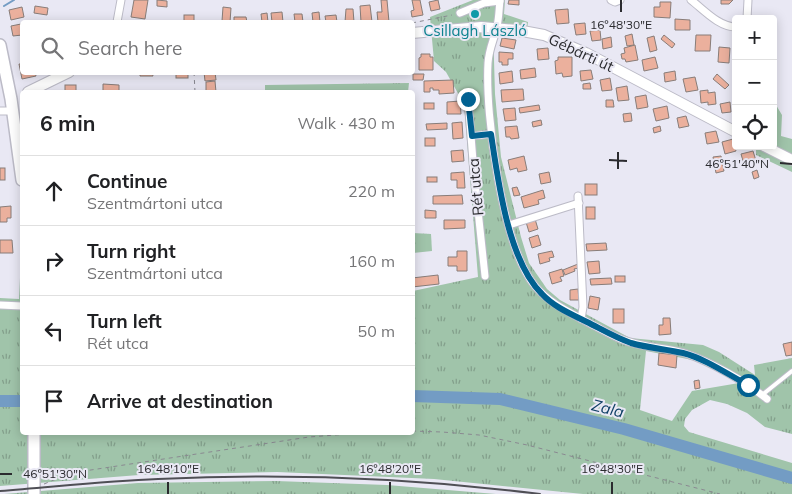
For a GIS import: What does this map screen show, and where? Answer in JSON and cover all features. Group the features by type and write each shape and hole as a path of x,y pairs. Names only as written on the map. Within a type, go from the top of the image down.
{"main road":[{"name":"Gébárti út","path":"415,33 497,27 534,33 568,44 732,130"},
{"path":"0,45 12,105 20,165"},
{"path":"32,90 63,75"},
{"path":"12,105 20,97"},
{"path":"772,150 792,160"},
{"path":"34,435 36,485"}],"street":[{"path":"117,20 121,0"},
{"path":"460,13 484,3 500,0 497,27 490,46 488,63 491,134 508,225 525,272 534,285 550,301 620,339 681,353 698,359 748,385 765,397"},
{"path":"611,0 615,2 620,0"},
{"path":"692,0 721,23 732,27"},
{"path":"747,15 748,0"},
{"name":"Rét utca","path":"468,99 485,276"},
{"path":"0,111 12,105"},
{"path":"472,136 491,134"},
{"path":"508,225 579,199 583,307 581,319"},
{"path":"0,305 20,306"}],"lane":[{"path":"765,397 792,371"}],"path":[{"path":"415,22 460,13"},
{"path":"194,75 195,90"},
{"path":"415,431 479,435 527,445 720,494"},
{"path":"36,485 51,482 72,472 309,437 335,435"}],"green space":[{"path":"473,0 505,0 504,14 528,22 526,38 498,35 494,42 495,94 501,157 529,263 547,289 560,300 630,338 703,345 719,352 755,375 754,365 792,358 792,434 765,427 747,413 727,404 710,400 692,410 685,419 684,426 689,432 792,463 792,494 583,494 434,479 277,472 139,475 0,486 0,298 19,299 20,278 20,435 415,435 415,291 478,277 464,104 446,72 434,61 430,17","holes":["646,351 698,361 739,383 692,391 672,421 640,410"]},
{"path":"409,83 408,90 265,90 265,85"},
{"path":"777,107 782,115 781,136 792,139 792,172 756,155 756,150 777,150"},
{"path":"415,233 431,234 432,251 415,253"},
{"path":"276,481 387,485 496,494 4,494 138,483"}],"building":[{"path":"134,0 148,0 145,19 131,17"},
{"path":"157,0 167,1 167,7 157,6"},
{"path":"381,0 387,0 389,20 378,20 377,12 382,12"},
{"path":"412,0 420,0 423,15 412,17 411,11 414,10"},
{"path":"438,0 440,9 431,11 429,2"},
{"path":"509,0 519,0 519,5 508,4"},
{"path":"721,0 733,0 729,4 721,4"},
{"path":"660,2 671,2 670,18 654,17 654,7 660,7"},
{"path":"370,5 372,20 361,20 360,6"},
{"path":"35,6 48,8 47,15 34,13"},
{"path":"22,7 24,17 11,20 9,10"},
{"path":"223,7 231,8 230,20 222,20"},
{"path":"346,9 353,9 354,20 345,20"},
{"path":"568,9 569,23 557,24 555,10"},
{"path":"282,12 283,20 272,20 271,13"},
{"path":"319,12 320,20 313,20 312,13"},
{"path":"267,13 268,20 262,20 261,14"},
{"path":"294,14 302,14 303,20 295,20"},
{"path":"184,15 194,15 194,20 184,20"},
{"path":"336,15 337,20 326,20 325,16"},
{"path":"234,17 246,17 247,20 234,20"},
{"path":"675,19 690,20 690,30 675,30"},
{"path":"585,23 586,34 576,35 574,24"},
{"path":"20,24 20,35 13,36 11,26"},
{"path":"600,30 601,40 592,41 590,31"},
{"path":"632,34 634,45 627,46 625,36"},
{"path":"664,35 675,44 672,48 661,39"},
{"path":"696,35 711,35 710,51 695,51"},
{"path":"654,36 657,50 650,52 647,38"},
{"path":"611,37 612,47 603,49 602,39"},
{"path":"502,38 516,40 514,49 500,46"},
{"path":"635,45 638,60 626,62 625,59 622,59 621,54 625,53 624,48"},
{"path":"719,47 730,48 729,63 718,62"},
{"path":"548,48 549,59 538,60 537,49"},
{"path":"499,52 513,53 513,59 508,59 508,65 502,65 502,62 499,62"},
{"path":"421,54 430,54 430,57 433,57 433,70 419,70"},
{"path":"558,57 572,57 572,76 563,77 562,73 556,74 555,61 558,60"},
{"path":"655,57 658,68 644,71 642,60"},
{"path":"535,68 536,77 521,79 520,70"},
{"path":"591,70 593,79 581,81 580,71"},
{"path":"512,71 513,82 500,84 499,73"},
{"path":"675,71 676,80 665,82 664,73"},
{"path":"424,74 423,80 413,80 413,75"},
{"path":"717,74 729,85 725,89 713,79"},
{"path":"21,75 36,75 36,76 22,79"},
{"path":"176,75 188,75 188,78 176,78"},
{"path":"204,75 215,75 216,80 205,81"},
{"path":"695,77 698,90 686,92 683,79"},
{"path":"610,78 612,90 602,91 600,80"},
{"path":"453,80 454,93 439,94 439,90 433,90 433,88 430,88 430,92 424,92 424,81"},
{"path":"215,81 216,90 206,90 206,82"},
{"path":"590,83 591,89 583,89 583,84"},
{"path":"103,84 119,85 119,90 103,90"},
{"path":"65,85 76,85 76,90 65,90"},
{"path":"627,86 629,100 618,101 616,88"},
{"path":"523,89 524,100 502,102 501,90"},
{"path":"708,90 708,93 715,92 716,104 708,105 708,102 701,103 700,91"},
{"path":"646,95 648,107 637,109 635,97"},
{"path":"606,100 613,100 614,107 606,107"},
{"path":"460,101 461,114 447,114 447,102"},
{"path":"730,102 731,112 722,113 720,104"},
{"path":"424,103 434,103 434,109 424,109"},
{"path":"539,105 540,110 520,113 519,108"},
{"path":"667,106 669,118 656,121 653,109"},
{"path":"515,108 516,120 505,121 503,109"},
{"path":"631,113 632,121 624,122 623,114"},
{"path":"686,116 689,126 679,128 677,118"},
{"path":"541,120 542,125 533,127 532,122"},
{"path":"462,122 463,138 453,139 452,123"},
{"path":"447,123 447,129 427,130 426,124"},
{"path":"517,126 519,138 511,139 506,137 505,127"},
{"path":"660,126 661,131 654,133 653,128"},
{"path":"716,131 719,142 707,144 705,133"},
{"path":"425,138 435,138 435,146 425,146"},
{"path":"732,139 732,150 736,151 725,154 722,142"},
{"path":"463,150 464,161 452,162 451,151"},
{"path":"753,151 757,164 745,168 741,154"},
{"path":"524,156 527,170 518,172 517,168 510,170 508,160"},
{"path":"721,156 724,171 716,173 713,157"},
{"path":"0,168 5,168 5,180 0,180"},
{"path":"757,170 759,177 754,179 752,172"},
{"path":"464,172 465,188 457,188 457,180 451,180 451,173"},
{"path":"549,172 551,182 541,184 539,174"},
{"path":"427,177 437,177 437,182 427,182"},
{"path":"585,184 597,184 597,195 585,195"},
{"path":"517,187 520,195 514,196 512,188"},
{"path":"543,190 545,198 538,200 539,204 524,208 521,197"},
{"path":"462,195 463,204 433,204 433,196"},
{"path":"11,206 11,218 7,218 7,222 0,222 0,207"},
{"path":"586,207 595,207 595,219 586,219"},
{"path":"425,210 436,211 436,218 425,218"},
{"path":"535,219 538,229 529,232 526,222"},
{"path":"444,220 465,220 465,228 444,229"},
{"path":"538,235 541,245 532,248 529,238"},
{"path":"0,240 12,240 13,253 0,253"},
{"path":"606,243 607,250 587,251 586,244"},
{"path":"457,251 467,251 467,271 457,271 457,266 448,266 448,257 457,257"},
{"path":"552,251 554,257 549,258 550,261 540,264 538,254"},
{"path":"599,261 600,273 589,274 587,262"},
{"path":"578,264 579,268 565,275 563,270"},
{"path":"562,269 564,276 560,277 562,281 552,284 549,273"},
{"path":"438,275 439,284 415,287 415,278"},
{"path":"615,276 625,276 625,282 615,282"},
{"path":"611,278 612,284 591,285 590,279"},
{"path":"578,289 579,300 570,300 570,290"},
{"path":"590,296 600,298 598,310 588,308"},
{"path":"613,309 624,309 624,323 613,323"},
{"path":"663,318 670,318 671,334 659,335 659,325 663,325"},
{"path":"792,342 792,355 786,356 783,344"},
{"path":"659,353 677,355 676,368 658,365"},
{"path":"699,380 700,388 695,389 694,381"}],"waterway":[{"path":"4,6 14,0"},
{"name":"Zala","path":"415,396 500,399 624,429 792,478"},
{"name":"Zala","path":"0,401 20,401"}],"railway":[{"path":"0,491 138,480 206,477 301,477 445,484 540,494"}],"place":[{"name":"Csillagh László","path":"475,14"}],"route":[{"path":"468,99 472,136 491,134 495,164 508,225 525,272 543,295 563,310 620,339 686,354 748,385"}]}
